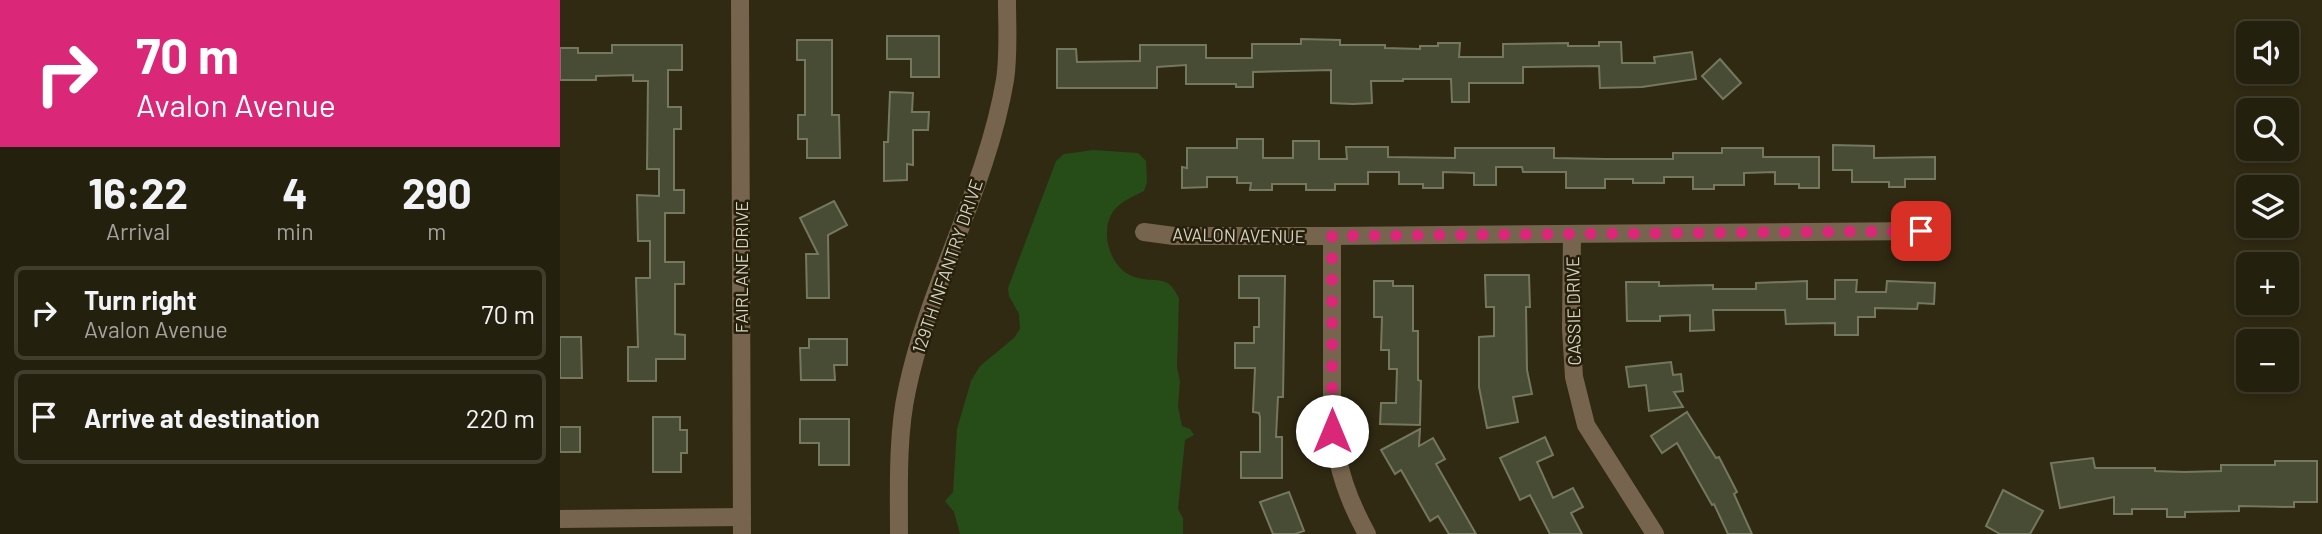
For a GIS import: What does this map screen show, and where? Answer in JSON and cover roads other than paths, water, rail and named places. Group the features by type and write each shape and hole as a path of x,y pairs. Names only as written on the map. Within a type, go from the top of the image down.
{"street":[{"name":"FAIRLANE DRIVE","path":"740,0 742,525"},
{"name":"129TH INFANTRY DRIVE","path":"899,534 899,469 906,391 927,322 995,127 1005,78 1007,0"},
{"name":"AVALON AVENUE","path":"1144,232 1174,236 1332,236 1921,231"},
{"name":"CASSIE DRIVE","path":"1572,234 1571,329 1574,377 1586,425 1655,534"},
{"path":"1332,236 1332,431 1349,500 1367,534"},
{"path":"560,519 742,525"}]}
